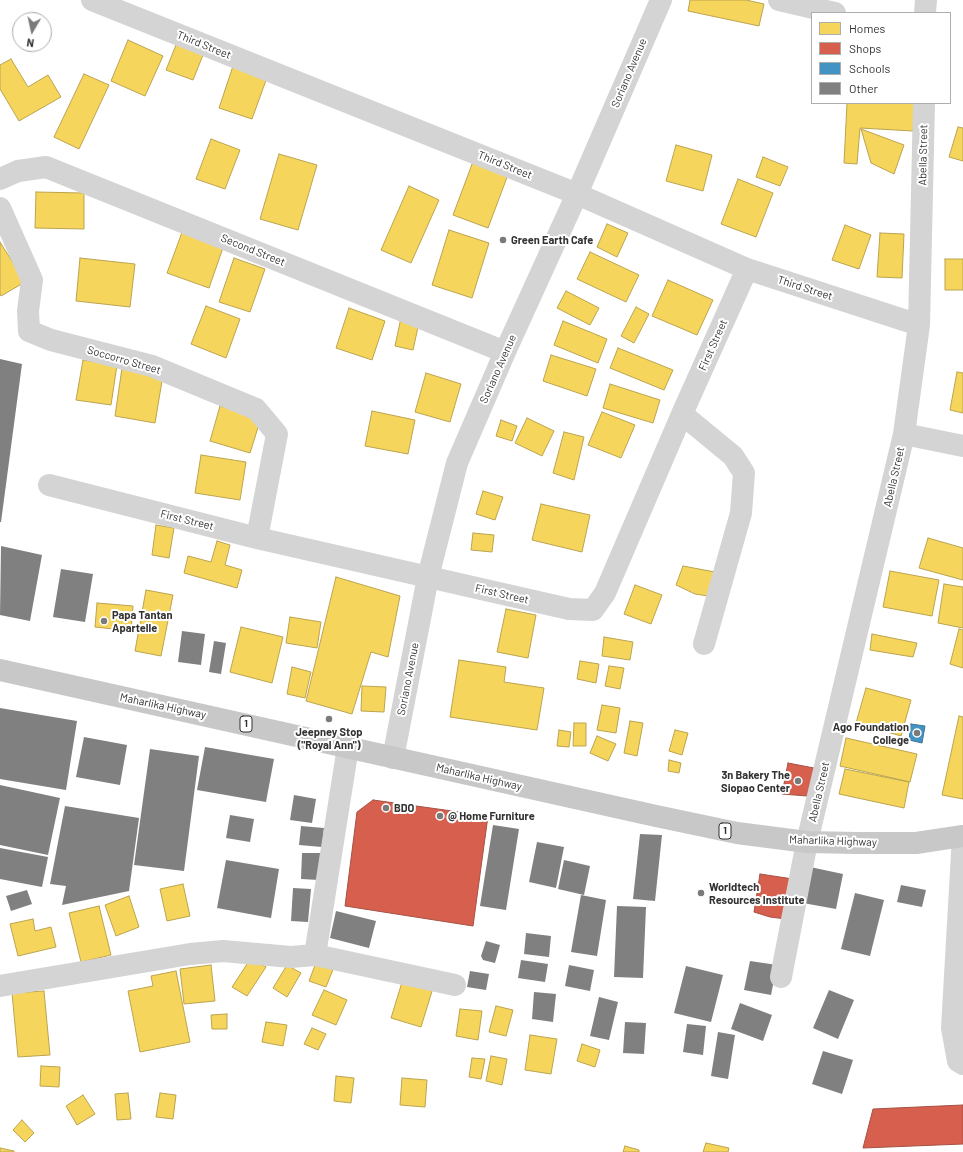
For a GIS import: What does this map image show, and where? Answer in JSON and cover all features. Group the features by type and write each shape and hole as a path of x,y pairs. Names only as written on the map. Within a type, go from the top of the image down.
{"main road":[{"name":"Maharlika Highway","path":"0,670 730,832 807,842 916,842 963,836"}],"street":[{"name":"Third Street","path":"92,0 577,194 747,269 919,325"},
{"name":"Soriano Avenue","path":"393,758 428,577 457,463 505,352 577,194 661,0"},
{"path":"779,0 831,12"},
{"path":"925,12 926,0"},
{"name":"Abella Street","path":"781,977 807,842 904,434 919,325 924,104"},
{"name":"Second Street","path":"0,179 18,171 46,167 505,352"},
{"name":"Soccorro Street","path":"0,208 32,280 28,311 29,332 51,340 152,366 256,409 277,434 257,538"},
{"name":"First Street","path":"48,485 257,538 569,609 593,610 605,594 682,414 747,269"},
{"path":"682,414 733,456 744,473 741,513 704,644"},
{"path":"904,434 963,446"},
{"path":"315,956 348,747"},
{"path":"963,836 952,1028 958,1061 963,1064"},
{"path":"0,986 190,954 223,951 291,957 315,956 455,985"}],"building: Homes":[{"path":"690,0 746,0 764,4 759,26 688,11"},
{"path":"128,40 163,56 145,96 111,81"},
{"path":"178,40 205,50 193,80 166,70"},
{"path":"11,59 28,87 48,75 61,97 19,121 0,89 0,65"},
{"path":"235,60 269,72 252,119 219,108"},
{"path":"84,74 109,85 79,149 54,137"},
{"path":"847,104 915,104 913,131 860,128 857,164 844,163"},
{"path":"958,127 963,128 963,161 949,157"},
{"path":"861,129 904,145 894,174 871,163"},
{"path":"211,139 240,150 225,189 196,179"},
{"path":"676,145 712,155 703,191 666,181"},
{"path":"279,154 317,165 298,230 260,219"},
{"path":"763,157 788,167 780,186 756,177"},
{"path":"474,159 509,172 488,228 453,215"},
{"path":"738,179 773,193 756,237 721,224"},
{"path":"409,186 439,200 411,263 381,250"},
{"path":"36,192 84,193 84,229 35,228"},
{"path":"607,224 628,233 617,257 597,247"},
{"path":"845,225 871,235 859,269 832,260"},
{"path":"184,227 225,242 209,288 167,273"},
{"path":"449,230 489,243 472,298 432,285"},
{"path":"880,233 904,234 902,278 877,277"},
{"path":"0,242 25,282 1,296 0,294"},
{"path":"590,252 639,275 626,302 577,279"},
{"path":"80,258 135,264 130,307 76,301"},
{"path":"234,258 265,269 250,312 219,302"},
{"path":"945,259 963,259 963,290 945,290"},
{"path":"668,280 713,300 697,335 652,316"},
{"path":"566,291 599,308 590,325 557,308"},
{"path":"206,306 240,319 226,358 191,344"},
{"path":"636,307 649,314 634,343 621,336"},
{"path":"349,308 385,321 372,360 336,348"},
{"path":"402,313 420,318 413,350 395,346"},
{"path":"563,321 607,339 598,363 554,345"},
{"path":"618,348 673,370 664,390 610,368"},
{"path":"551,355 596,369 587,396 543,381"},
{"path":"83,360 117,365 111,405 76,400"},
{"path":"122,368 163,375 155,423 115,416"},
{"path":"957,372 963,373 963,413 950,410"},
{"path":"426,373 461,384 450,422 415,412"},
{"path":"610,384 660,400 653,423 603,408"},
{"path":"220,406 261,418 250,453 210,441"},
{"path":"372,411 415,420 408,454 365,446"},
{"path":"602,412 635,425 621,458 588,445"},
{"path":"527,418 554,431 542,456 515,443"},
{"path":"501,420 517,426 512,441 496,436"},
{"path":"564,432 584,437 574,480 553,473"},
{"path":"201,455 246,462 240,500 195,493"},
{"path":"483,491 503,497 495,520 476,514"},
{"path":"541,504 590,515 582,552 532,540"},
{"path":"156,525 174,528 169,558 152,555"},
{"path":"473,533 494,535 492,552 471,550"},
{"path":"928,538 963,548 963,580 919,568"},
{"path":"217,541 230,545 225,565 242,570 237,588 184,573 188,556 211,562"},
{"path":"683,566 715,572 708,596 695,594 676,585"},
{"path":"890,571 939,580 932,616 883,607"},
{"path":"336,577 400,596 388,657 371,652 352,714 306,701"},
{"path":"944,584 963,587 963,628 938,623"},
{"path":"635,585 662,595 651,624 624,614"},
{"path":"146,590 173,595 161,656 135,651"},
{"path":"97,603 133,606 131,631 95,627"},
{"path":"506,609 536,615 528,658 497,652"},
{"path":"290,617 321,622 317,648 286,643"},
{"path":"241,627 283,637 272,683 230,672"},
{"path":"959,629 963,630 963,668 950,664"},
{"path":"872,634 917,643 913,657 870,650"},
{"path":"604,637 633,642 630,660 602,656"},
{"path":"459,660 506,667 504,682 544,688 537,730 450,717"},
{"path":"580,661 599,664 596,683 577,679"},
{"path":"609,666 624,668 620,689 605,686"},
{"path":"292,667 311,672 305,698 287,694"},
{"path":"362,686 386,687 384,712 361,711"},
{"path":"866,688 911,700 901,736 856,723"},
{"path":"602,705 620,708 616,733 597,730"},
{"path":"959,716 963,717 963,799 942,795"},
{"path":"630,721 643,723 637,756 624,753"},
{"path":"574,723 586,723 586,746 573,746"},
{"path":"559,730 571,732 569,747 557,746"},
{"path":"675,730 688,733 682,755 669,751"},
{"path":"597,736 616,744 608,761 590,753"},
{"path":"846,738 917,754 910,782 840,766"},
{"path":"669,760 681,763 679,773 668,771"},
{"path":"845,769 909,782 904,808 839,794"},
{"path":"183,884 190,916 167,921 160,889"},
{"path":"129,896 139,927 116,936 105,905"},
{"path":"99,906 111,955 81,962 69,913"},
{"path":"33,919 35,931 51,927 56,947 18,956 10,924"},
{"path":"251,958 266,967 247,996 232,987"},
{"path":"317,960 334,967 326,987 309,981"},
{"path":"211,965 215,1001 184,1004 180,969"},
{"path":"287,965 301,973 287,997 273,988"},
{"path":"176,971 190,1042 140,1052 128,991 153,986 151,976"},
{"path":"403,979 433,988 421,1027 391,1018"},
{"path":"324,990 347,1000 336,1025 312,1015"},
{"path":"44,991 50,1055 18,1057 12,993"},
{"path":"496,1006 513,1010 506,1036 489,1032"},
{"path":"460,1009 482,1011 478,1040 456,1036"},
{"path":"227,1014 227,1029 212,1029 211,1015"},
{"path":"266,1022 287,1025 283,1046 262,1042"},
{"path":"312,1028 326,1034 318,1050 304,1044"},
{"path":"530,1035 557,1039 551,1074 525,1070"},
{"path":"582,1044 600,1050 595,1067 577,1061"},
{"path":"491,1056 507,1059 502,1085 486,1081"},
{"path":"472,1058 485,1059 481,1079 469,1077"},
{"path":"41,1066 60,1067 59,1087 40,1086"},
{"path":"336,1076 354,1078 351,1103 334,1101"},
{"path":"402,1078 427,1080 425,1107 400,1105"},
{"path":"128,1093 131,1119 117,1120 115,1094"},
{"path":"160,1093 176,1095 173,1119 156,1117"},
{"path":"83,1095 95,1114 77,1125 66,1106"},
{"path":"22,1120 34,1133 25,1142 13,1130"},
{"path":"706,1143 729,1148 728,1152 703,1152"},
{"path":"625,1146 639,1150 639,1152 623,1152"},
{"path":"0,1148 14,1151 14,1152 0,1152"}],"building: Shops":[{"name":"3n Bakery The Siopao Center","path":"788,763 814,768 807,796 782,794"},
{"path":"373,800 488,816 473,926 345,906 357,812"},
{"path":"760,874 793,879 786,919 770,917 754,912"},
{"path":"963,1105 963,1144 863,1148 873,1109"}],"building: Schools":[{"name":"Ago Foundation College","path":"911,724 925,726 922,743 909,740"}],"building: Other":[{"path":"0,359 22,364 1,522 0,522"},
{"path":"1,546 42,555 30,621 0,615"},
{"path":"61,569 93,574 85,622 53,617"},
{"path":"182,631 205,634 201,665 178,662"},
{"path":"214,641 226,643 221,674 209,672"},
{"path":"0,708 77,721 66,790 0,779"},
{"path":"84,737 127,745 120,785 76,777"},
{"path":"205,747 274,759 266,802 197,790"},
{"path":"150,749 199,756 184,871 134,865"},
{"path":"0,785 60,798 48,855 0,845"},
{"path":"294,795 316,799 312,823 290,820"},
{"path":"65,806 139,818 129,891 62,905 66,886 50,884"},
{"path":"230,815 254,819 250,842 226,838"},
{"path":"493,825 519,829 506,910 480,906"},
{"path":"301,826 324,828 322,847 299,845"},
{"path":"640,834 662,835 655,901 633,899"},
{"path":"537,842 564,847 556,888 529,882"},
{"path":"0,848 48,857 42,887 0,879"},
{"path":"302,853 320,853 319,880 301,879"},
{"path":"226,860 279,869 271,918 217,908"},
{"path":"564,860 590,866 584,895 558,889"},
{"path":"810,867 843,874 836,909 803,903"},
{"path":"901,885 926,890 922,907 897,902"},
{"path":"293,888 311,889 308,922 291,921"},
{"path":"27,890 32,904 11,911 6,896"},
{"path":"855,893 884,900 870,956 841,949"},
{"path":"581,895 606,900 597,956 571,952"},
{"path":"617,906 646,907 643,978 614,977"},
{"path":"336,911 376,921 369,948 330,938"},
{"path":"526,933 551,936 549,957 524,954"},
{"path":"486,941 500,945 495,963 483,960 481,956"},
{"path":"521,960 548,964 545,982 518,978"},
{"path":"750,961 777,965 771,995 744,990"},
{"path":"569,965 594,970 590,991 565,986"},
{"path":"686,966 723,975 711,1022 674,1013"},
{"path":"470,971 489,974 486,990 467,987"},
{"path":"829,990 854,1000 838,1039 813,1028"},
{"path":"534,992 556,994 553,1022 532,1019"},
{"path":"599,997 618,1002 609,1040 590,1036"},
{"path":"740,1003 772,1015 763,1041 731,1029"},
{"path":"625,1022 646,1023 644,1054 623,1053"},
{"path":"687,1024 706,1026 703,1055 683,1052"},
{"path":"718,1032 735,1035 728,1079 711,1076"},
{"path":"823,1051 853,1060 842,1094 812,1084"}],"place":[{"name":"Green Earth Cafe","path":"503,240"},
{"name":"Papa Tantan Apartelle","path":"104,621"},
{"name":"Jeepney Stop (\"Royal Ann\")","path":"329,719"},
{"name":"Ago Foundation College","path":"917,733"},
{"name":"3n Bakery The Siopao Center","path":"798,781"},
{"name":"BDO","path":"386,808"},
{"name":"@ Home Furniture","path":"440,816"},
{"name":"Worldtech Resources Institute","path":"701,893"}]}
